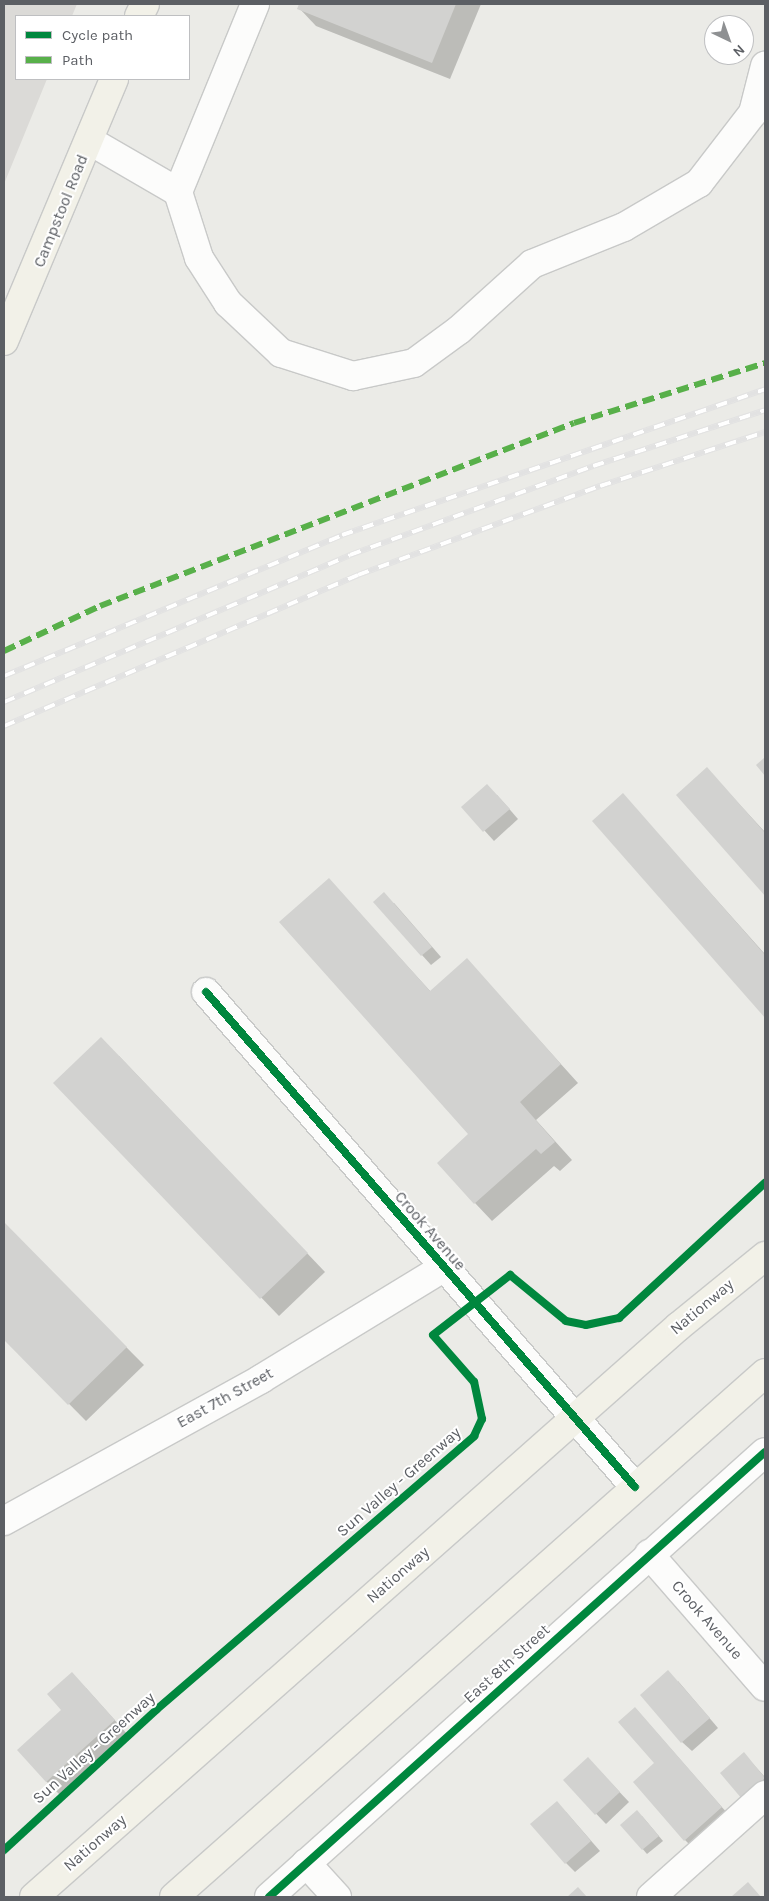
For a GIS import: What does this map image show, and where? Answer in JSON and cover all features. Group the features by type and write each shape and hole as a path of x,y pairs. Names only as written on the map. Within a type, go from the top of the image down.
{"main road":[{"name":"Campstool Road","path":"4,341 90,141 114,80"},
{"name":"Nationway","path":"34,1897 574,1420 765,1256"},
{"path":"174,1897 765,1373"}],"street":[{"path":"256,4 178,192 199,258 228,303 281,352 354,376 414,363 459,330 532,264 624,227 699,183 753,113 765,66"},
{"path":"90,141 178,192"},
{"name":"Crook Avenue","path":"206,992 574,1420 636,1487"},
{"name":"East 7th Street","path":"4,1521 261,1379 443,1268"},
{"name":"East 8th Street","path":"269,1897 649,1554 765,1452"},
{"name":"Crook Avenue","path":"649,1554 765,1687"},
{"path":"651,1897 765,1796"},
{"path":"306,1863 337,1897"}],"shaded area":[{"path":"4,4 77,4 72,15 15,15 15,80 47,80 4,184"}],"building":[{"path":"299,4 456,4 432,63 297,9"},
{"path":"765,757 765,776 756,765"},
{"path":"707,767 765,833 765,896 676,795"},
{"path":"487,784 510,809 483,832 461,807"},
{"path":"623,793 765,955 765,1018 592,821"},
{"path":"329,878 430,991 467,958 561,1064 520,1102 555,1142 541,1154 536,1149 474,1204 437,1163 468,1134 279,922"},
{"path":"384,892 432,947 421,956 373,902"},
{"path":"101,1037 308,1253 260,1299 53,1083"},
{"path":"4,1222 127,1347 68,1405 4,1340"},
{"path":"668,1670 710,1718 681,1743 640,1695"},
{"path":"72,1672 115,1720 46,1782 17,1750 61,1710 47,1694"},
{"path":"635,1707 722,1807 684,1841 633,1782 654,1763 618,1722"},
{"path":"744,1752 765,1778 742,1799 720,1773"},
{"path":"588,1757 620,1792 595,1815 563,1780"},
{"path":"557,1801 591,1841 565,1864 530,1824"},
{"path":"637,1810 659,1836 642,1850 620,1825"},
{"path":"748,1882 761,1897 731,1897"},
{"path":"578,1887 587,1897 567,1897"}],"railway":[{"path":"4,676 342,535 765,389"},
{"path":"4,702 350,555 593,466 765,410"},
{"path":"4,726 358,575 600,486 765,432"}],"marked path":[{"path":"4,651 100,606 574,423 765,363"}],"cycle path":[{"path":"206,992 635,1487"},
{"name":"Sun Valley - Greenway","path":"4,1850 156,1710 474,1436 482,1419 474,1382 433,1335 510,1275 566,1321 586,1325 619,1318 765,1183"},
{"path":"269,1897 765,1452"}]}
